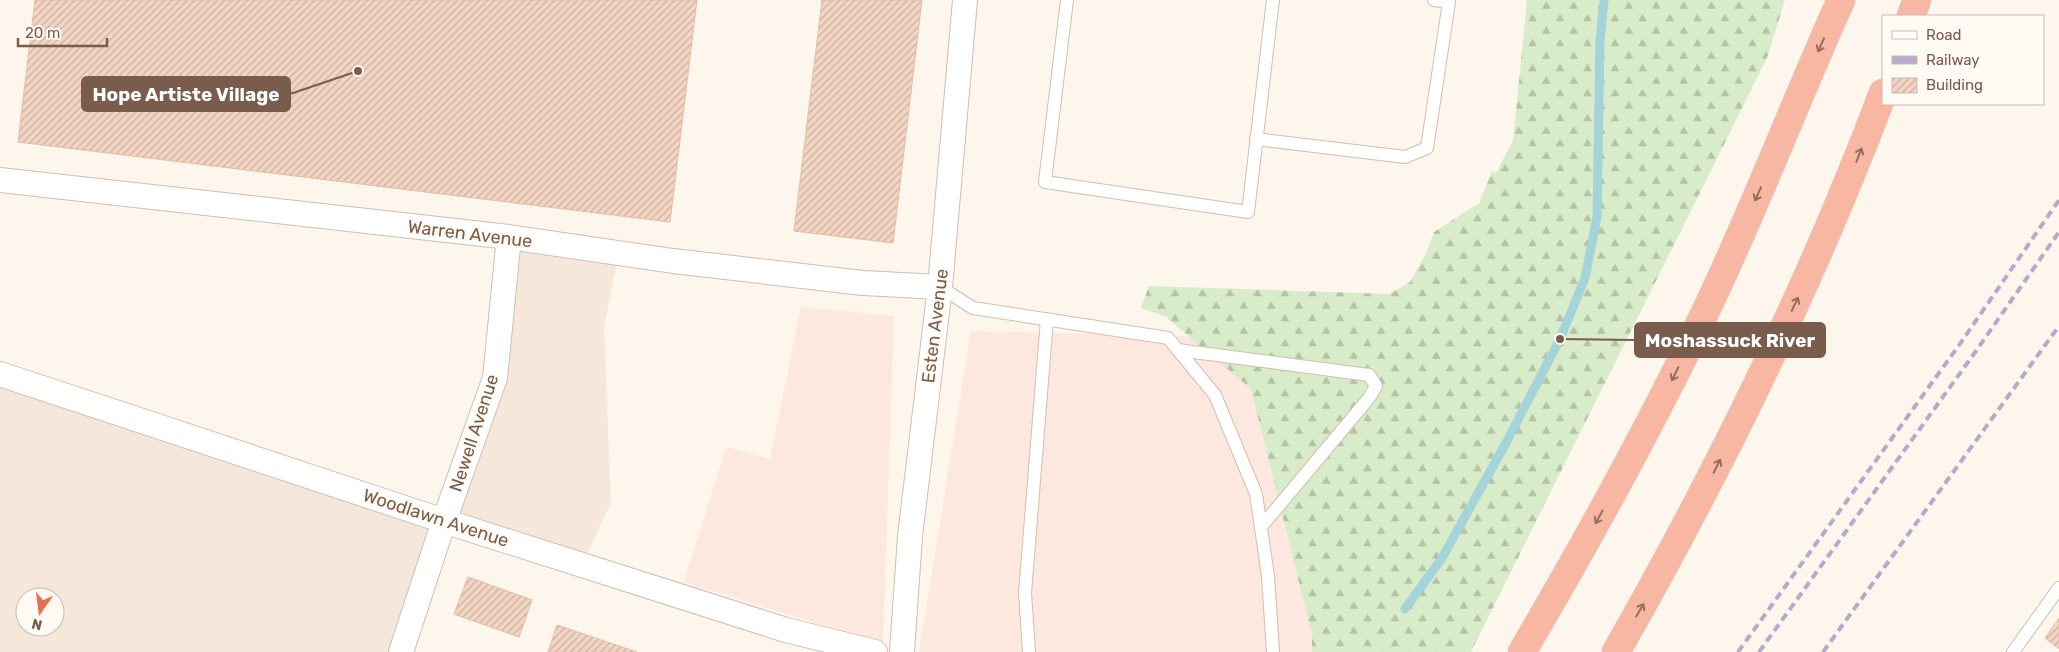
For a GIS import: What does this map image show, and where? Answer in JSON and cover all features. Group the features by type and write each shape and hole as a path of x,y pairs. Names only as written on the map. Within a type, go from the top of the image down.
{"highway":[{"path":"1522,652 1582,549 1673,378 1711,300 1776,153 1840,0"},
{"path":"1911,15 1917,0"},
{"path":"1616,652 1698,505 1745,410 1815,260 1882,96"}],"street":[{"name":"Esten Avenue","path":"902,652 910,536 940,287 966,0"},
{"name":"Warren Avenue","path":"0,180 509,237 673,261 835,280 940,287"},
{"name":"Newell Avenue","path":"401,652 494,378 509,237"},
{"name":"Woodlawn Avenue","path":"0,374 444,521 786,630 875,652"}],"lane":[{"path":"1067,0 1045,182 1248,212 1273,0"},
{"path":"1256,139 1405,157 1427,148 1449,2 1434,0"},
{"path":"940,287 973,308 1168,338 1215,395 1256,494 1268,576 1273,652"},
{"path":"1029,652 1025,594 1047,319"},
{"path":"1178,350 1369,376 1376,386 1369,398 1261,527"},
{"path":"2019,650 2059,588"}],"shaded area":[{"path":"508,243 618,258 604,327 611,503 583,563 442,527 402,652 0,652 0,378 445,524 495,382"},
{"path":"801,307 894,316 883,644 684,582 726,447 770,459"},
{"path":"971,331 1381,341 1333,652 919,652"}],"green space":[{"path":"1527,0 1785,0 1767,58 1471,652 1312,652 1312,635 1251,389 1166,317 1141,308 1149,286 1390,294 1410,282 1426,253 1434,232 1479,203 1492,171 1496,173 1513,140"}],"building":[{"path":"35,0 697,0 670,222 18,142"},
{"path":"822,0 922,0 893,243 794,231"},
{"path":"468,577 532,600 519,637 454,614"},
{"path":"2059,618 2059,649 2045,638"},
{"path":"557,625 637,652 548,652"}],"waterway":[{"path":"1405,609 1442,558 1507,441 1560,339 1585,278 1597,217 1600,41 1604,0"}],"railway":[{"path":"1738,652 1962,341 2059,200"},
{"path":"1759,652 1976,351 2059,232"},
{"path":"1823,652 2059,326"}],"place":[{"name":"Hope Artiste Village","path":"358,71"},
{"name":"Moshassuck River","path":"1560,339"}]}
